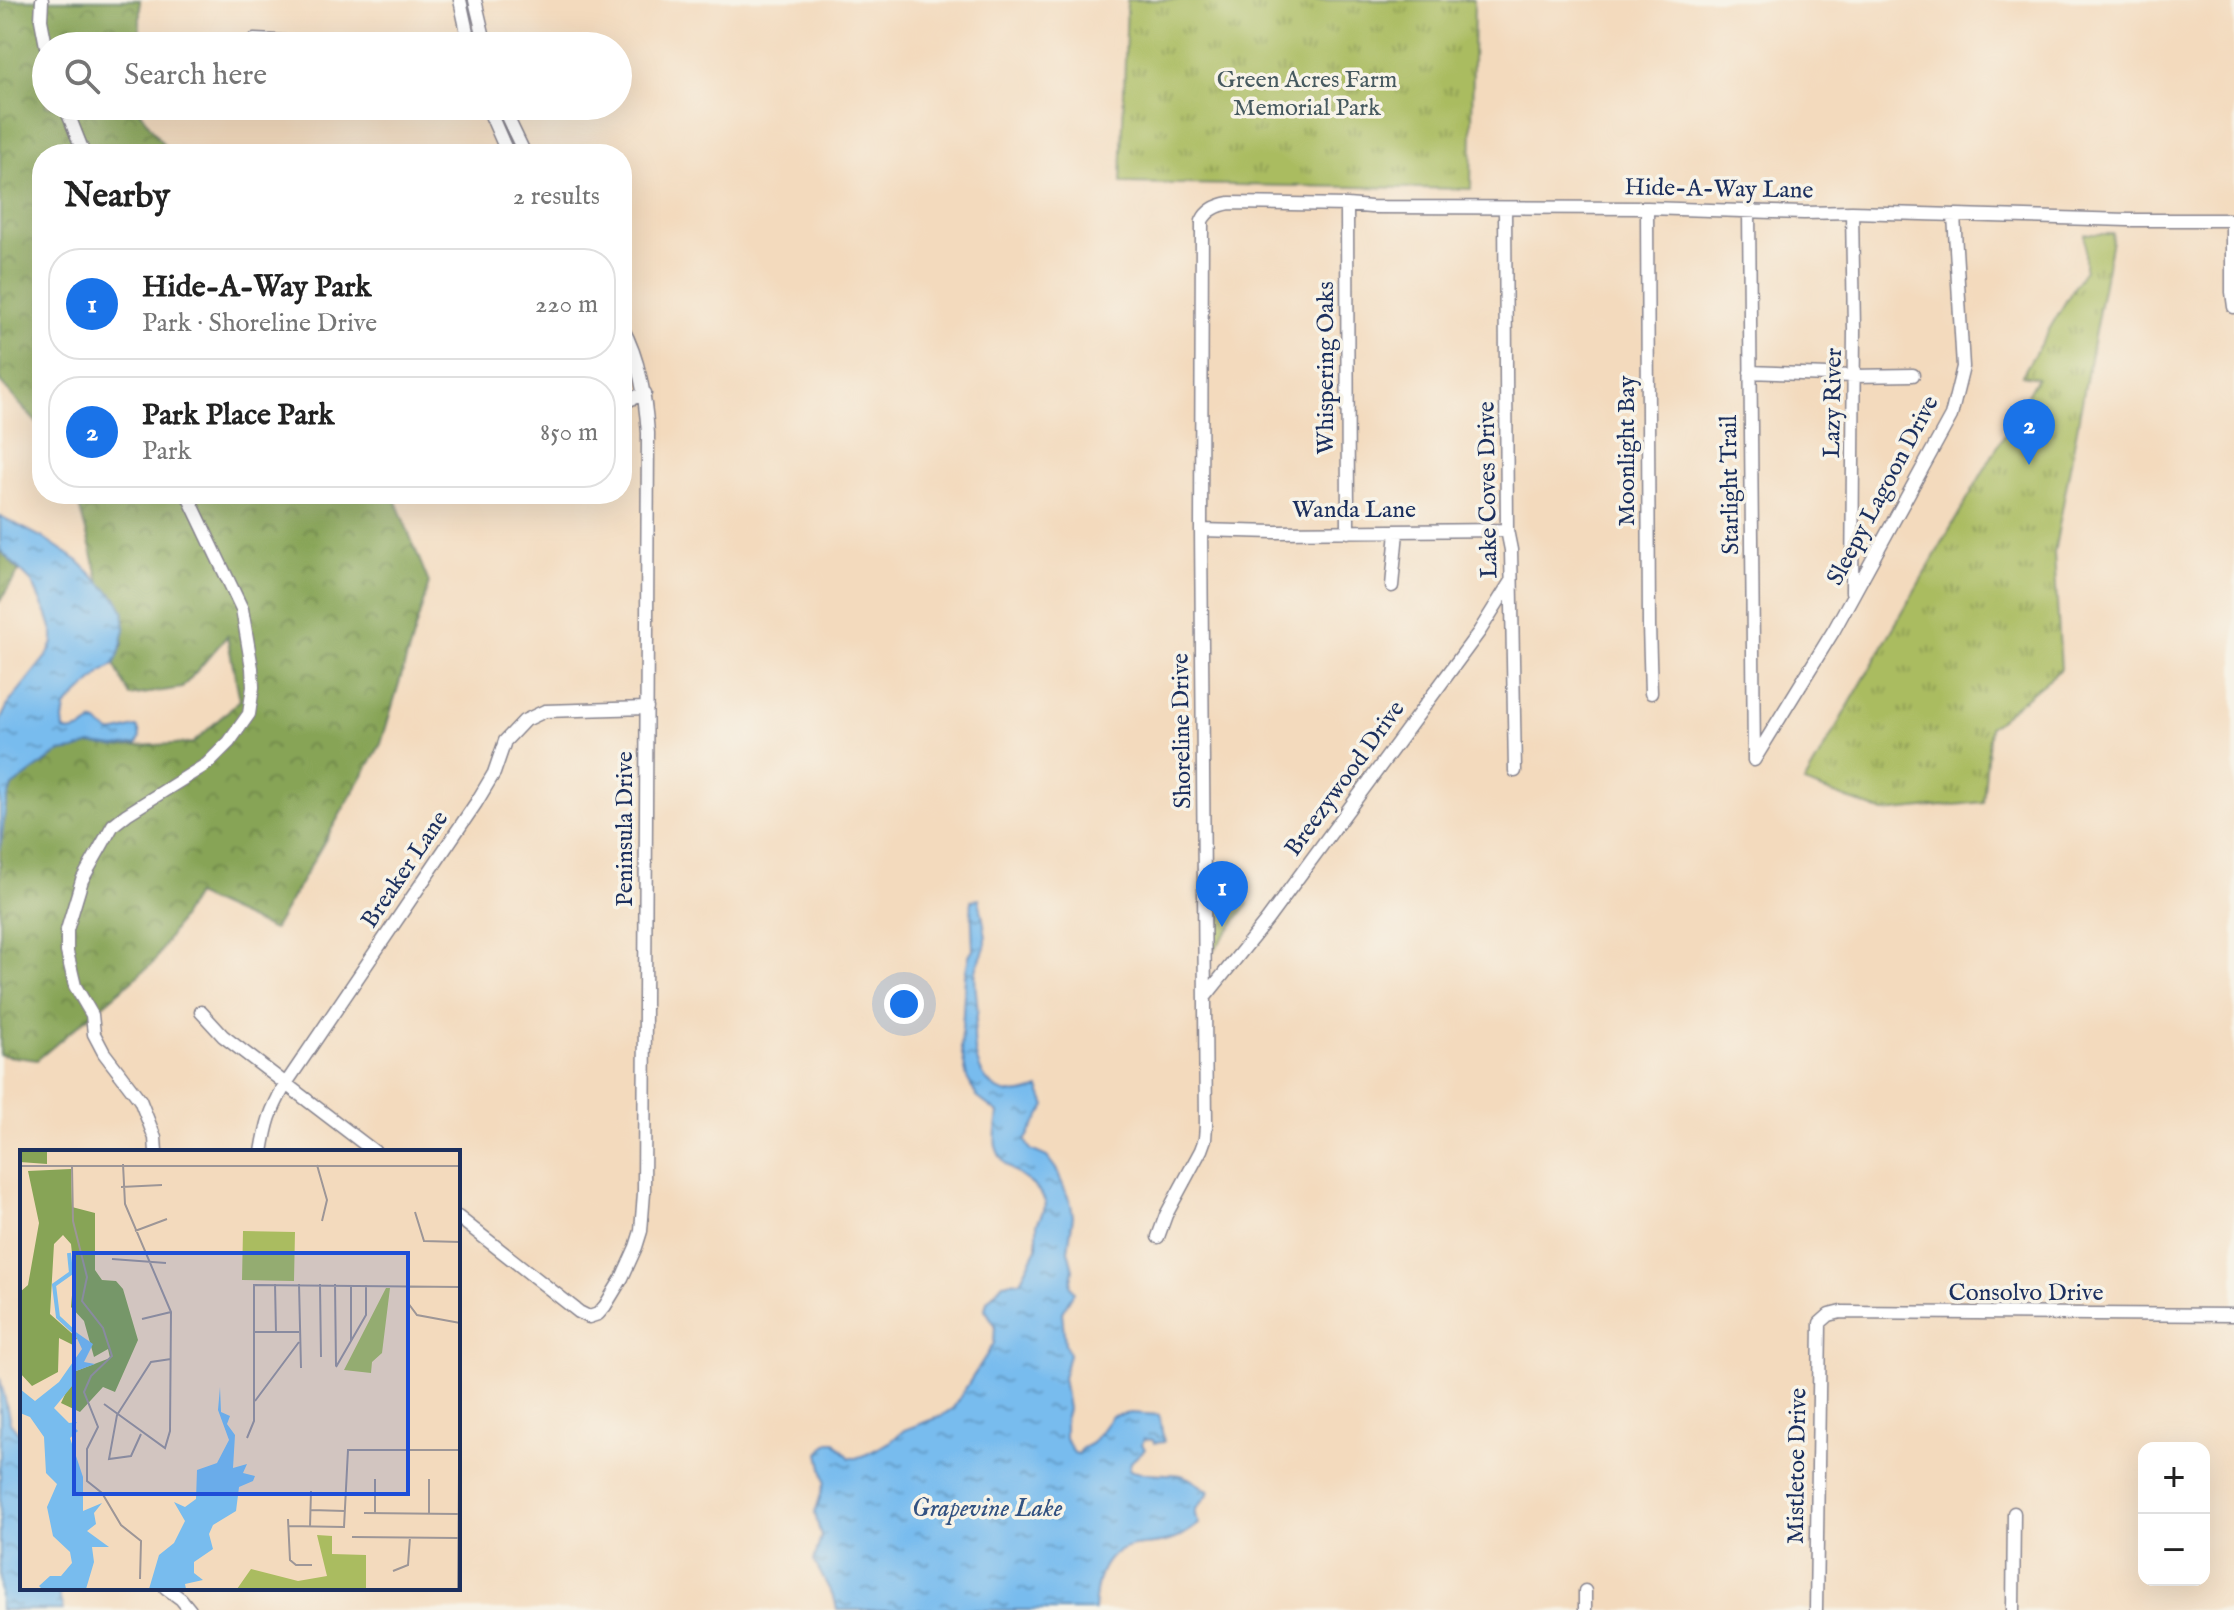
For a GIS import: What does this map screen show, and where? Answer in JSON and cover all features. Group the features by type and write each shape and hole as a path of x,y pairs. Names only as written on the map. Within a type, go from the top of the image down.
{"street":[{"path":"42,0 43,32"},
{"path":"460,0 467,32"},
{"path":"475,0 483,32"},
{"path":"71,120 80,144"},
{"path":"493,120 504,144"},
{"path":"509,120 520,144"},
{"name":"Hide-A-Way Lane","path":"1205,213 1227,203 2233,220"},
{"name":"Whispering Oaks","path":"1347,205 1348,532"},
{"name":"Lake Coves Drive","path":"1505,208 1507,530 1511,550 1515,771"},
{"name":"Moonlight Bay","path":"1647,208 1651,693"},
{"name":"Starlight Trail","path":"1749,210 1754,760"},
{"name":"Lazy River","path":"1852,212 1852,595"},
{"name":"Shoreline Drive","path":"1158,1237 1205,1139 1201,530 1202,221 1205,213"},
{"name":"Sleepy Lagoon Drive","path":"1754,760 1834,630 1951,416 1963,367 1954,215"},
{"path":"2233,220 2231,269 2234,307"},
{"name":"Peninsula Drive","path":"460,1219 589,1317 598,1314 605,1306 622,1278 641,1231 644,1193 649,477 645,393 632,351"},
{"path":"1750,372 1913,375"},
{"path":"632,399 645,393"},
{"path":"156,1150 155,1138 140,1100 104,1053 94,1034 92,1015 75,986 67,952 67,930 82,880 113,825 207,764 229,742 249,714 252,668 242,609 192,504"},
{"name":"Wanda Lane","path":"1201,530 1507,530"},
{"path":"1392,586 1397,532"},
{"name":"Breezywood Drive","path":"1205,997 1267,920 1479,632 1511,581"},
{"name":"Breaker Lane","path":"262,1150 272,1107 285,1085 476,803 494,773 505,741 514,729 545,711 647,708"},
{"path":"201,1012 223,1036 372,1150"},
{"name":"Consolvo Drive","path":"1820,1323 1829,1315 1841,1312 2234,1315"},
{"name":"Mistletoe Drive","path":"1816,1610 1820,1323"},
{"path":"2013,1610 2014,1513"},
{"path":"169,1590 190,1610"},
{"path":"1585,1591 1585,1610"}],"green space":[{"path":"0,0 140,0 140,32 32,32 32,120 146,120 163,144 32,144 32,418 0,382"},
{"name":"Green Acres Farm Memorial Park","path":"1127,0 1474,0 1471,189 1121,183"},
{"path":"2085,234 2113,234 2054,553 2061,669 1990,727 1983,802 1884,812 1804,783 2037,378 2022,375 2085,269"},
{"path":"79,504 397,504 429,583 381,744 273,930 195,895 154,962 37,1060 0,1055 0,849 6,804 12,786 59,752 91,744 116,747 193,743 240,700 227,636 182,688 130,696 114,664 123,644 117,599 100,583"},
{"path":"0,550 19,571 0,601"},
{"path":"1213,871 1248,904 1213,951"}],"water":[{"path":"0,516 47,540 78,561 117,599 123,610 125,629 119,654 114,664 65,707 64,730 82,729 94,721 111,732 137,727 140,736 137,744 116,747 91,744 59,752 12,786 6,804 0,849 0,721 9,703 48,654 53,634 32,582 0,550"},
{"name":"Grapevine Lake","path":"979,898 986,942 975,977 977,1010 974,1034 978,1063 990,1084 999,1090 1024,1093 1039,1088 1046,1106 1025,1141 1031,1150 1047,1157 1056,1169 1073,1216 1068,1250 1073,1269 1070,1285 1074,1292 1062,1312 1069,1354 1063,1378 1068,1409 1065,1438 1074,1453 1079,1454 1081,1449 1092,1443 1112,1416 1131,1413 1159,1415 1164,1442 1154,1443 1153,1440 1144,1439 1142,1444 1145,1449 1131,1462 1129,1470 1181,1475 1209,1491 1195,1511 1199,1524 1190,1531 1167,1542 1134,1546 1107,1561 1099,1578 1094,1610 837,1610 835,1600 814,1561 821,1537 815,1513 825,1482 819,1453 829,1442 835,1442 850,1458 856,1458 890,1442 904,1430 953,1408 994,1343 995,1325 985,1309 987,1301 1003,1283 1020,1281 1037,1248 1037,1224 1046,1205 1036,1188 1000,1156 995,1142 998,1113 977,1097 967,1078 961,1049 965,976 973,950 971,901"},
{"path":"0,1378 10,1422 20,1434 20,1590 58,1590 63,1610 0,1610"}],"place":[{"name":"Park Place Park","path":"2029,465"},
{"name":"Hide-A-Way Park","path":"1222,927"}]}
